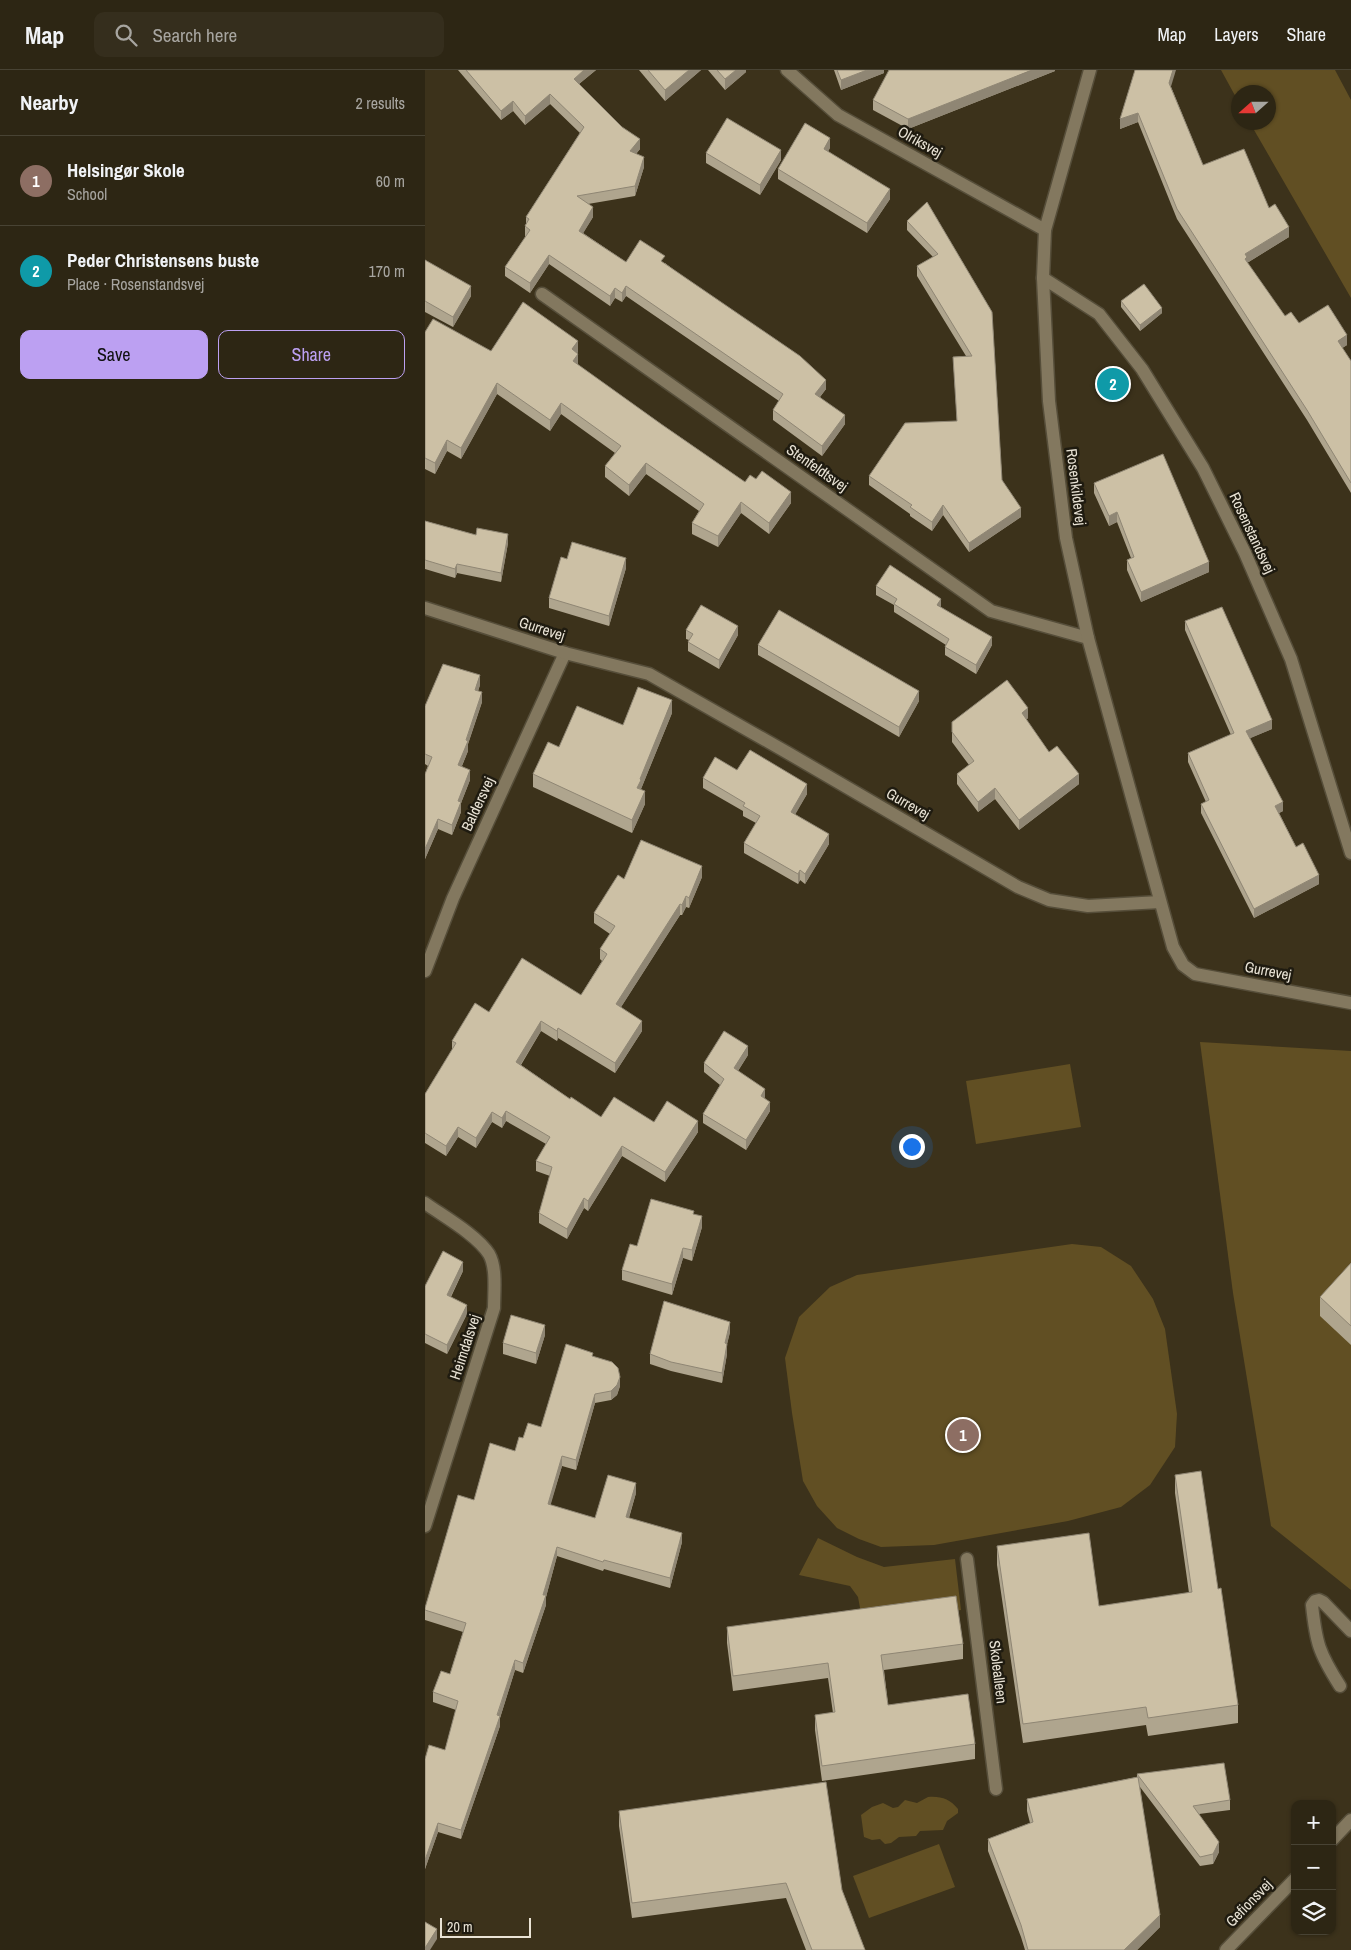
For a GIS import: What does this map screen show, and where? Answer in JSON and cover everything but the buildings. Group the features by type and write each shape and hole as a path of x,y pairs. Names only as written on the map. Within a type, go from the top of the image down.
{"street":[{"name":"Olriksvej","path":"787,70 838,115 1045,230"},
{"name":"Rosenkildevej","path":"1090,70 1045,230 1043,278 1049,401 1064,528 1088,638 1160,902"},
{"name":"Rosenstandsvej","path":"1043,278 1099,314 1141,369 1203,468 1245,553 1291,659 1351,853"},
{"name":"Stenfeldtsvej","path":"542,294 991,611 1088,638"},
{"name":"Gurrevej","path":"425,608 565,653 649,674 1018,887 1049,900 1087,906 1160,902 1173,947 1183,965 1195,974 1351,1003"},
{"name":"Baldersvej","path":"425,971 453,898 565,653"},
{"name":"Heimdalsvej","path":"425,1203 474,1238 489,1254 494,1274 494,1308 425,1526"},
{"name":"Skolealleen","path":"967,1558 996,1789"},
{"path":"1340,1686 1323,1660 1317,1643 1312,1605 1315,1601 1323,1602 1351,1631"},
{"path":"1336,1836 1351,1820"},
{"name":"Gefionsvej","path":"1226,1950 1291,1883"}],"shaded area":[{"path":"1221,70 1335,70 1351,100 1351,298 1254,130 1276,130 1276,85 1231,85 1231,88"},
{"path":"1200,1042 1351,1051 1351,1590 1271,1526 1233,1293"},
{"path":"1070,1064 1081,1127 976,1144 966,1081"},
{"path":"1072,1244 1101,1247 1131,1266 1153,1299 1165,1329 1177,1414 1175,1447 1150,1485 1121,1507 1068,1521 934,1545 881,1547 837,1528 817,1506 803,1481 785,1358 799,1317 830,1287 857,1275"},
{"path":"818,1538 857,1557 884,1567 955,1559 961,1610 863,1624 858,1597 850,1586 799,1575"},
{"path":"928,1797 945,1799 958,1809 958,1813 947,1821 943,1830 920,1831 916,1836 899,1837 891,1843 885,1844 880,1839 872,1840 864,1837 861,1815 872,1807 883,1803 893,1808 898,1807 905,1800 917,1803"},
{"path":"939,1844 955,1887 869,1918 853,1876"}],"place":[{"name":"Peder Christensens buste","path":"1113,384"},
{"name":"Helsingør Skole","path":"963,1435"}]}
